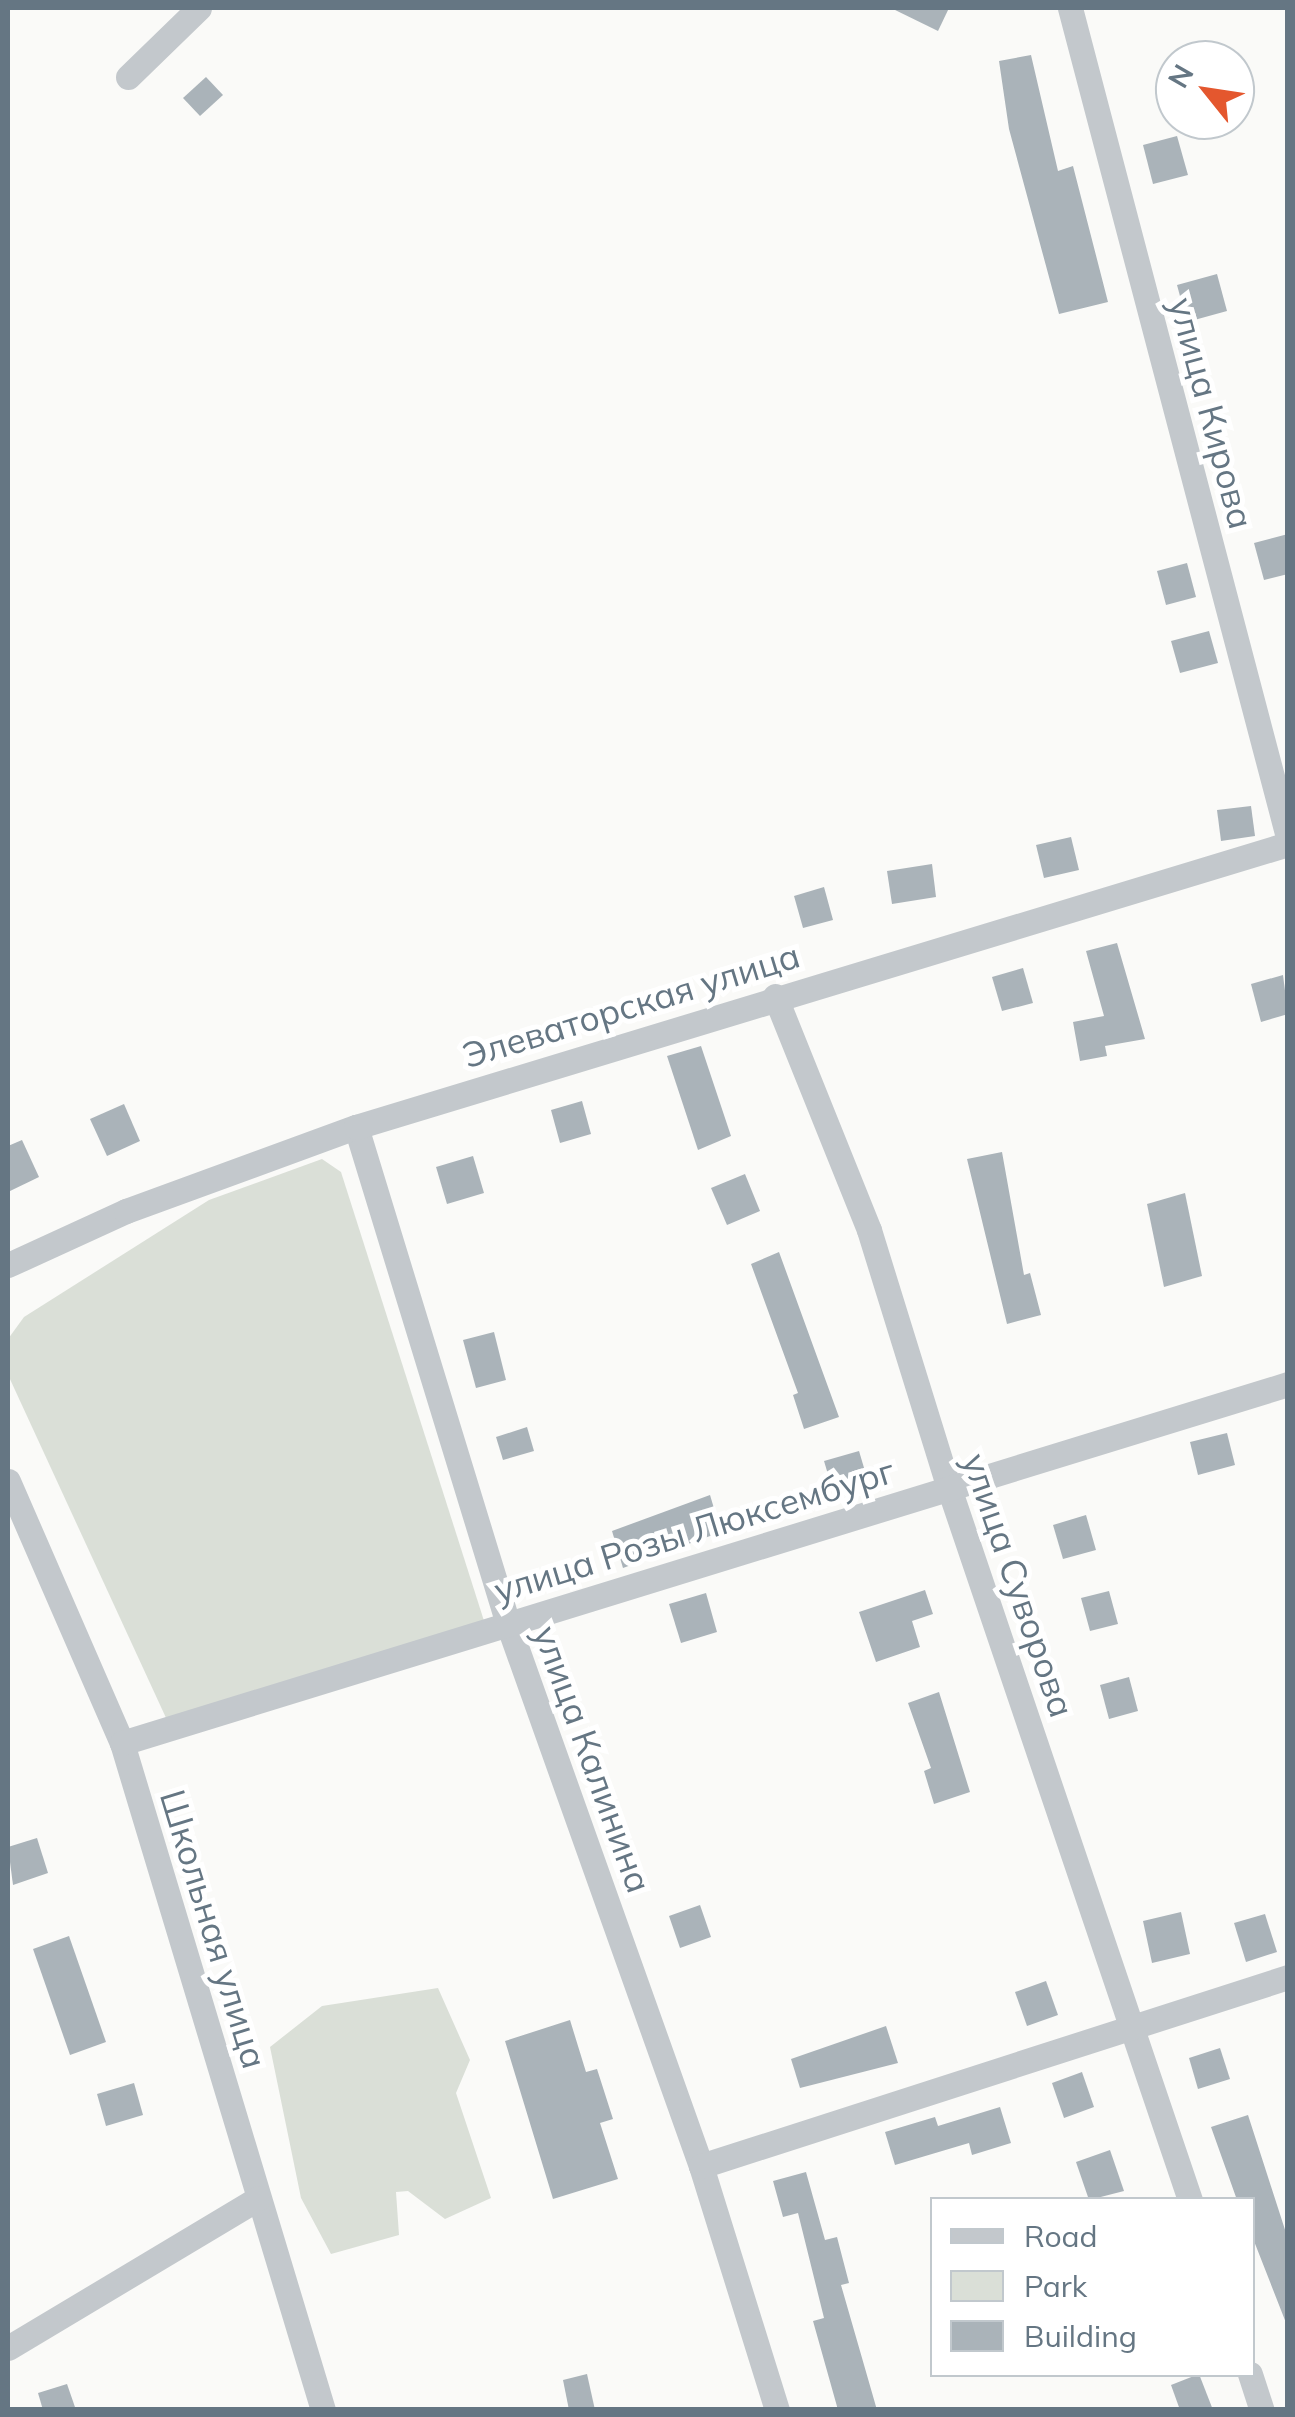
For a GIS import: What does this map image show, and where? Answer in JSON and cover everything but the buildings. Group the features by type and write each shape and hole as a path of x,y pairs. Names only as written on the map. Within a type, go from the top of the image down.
{"street":[{"path":"128,78 198,8"},
{"name":"улица Кирова","path":"1070,8 1288,841"},
{"name":"Элеваторская улица","path":"8,1266 126,1210 356,1127 1288,841"},
{"name":"улица Суворова","path":"776,996 868,1230 948,1488 1189,2197"},
{"name":"улица Калинина","path":"356,1127 508,1624 701,2166 777,2410"},
{"name":"улица Розы Люксембург","path":"122,1743 1288,1384"},
{"name":"Школьная улица","path":"8,1481 122,1743 323,2410"},
{"path":"701,2166 1130,2024 1288,1977"},
{"path":"8,2348 259,2198"},
{"path":"1251,2377 1262,2410"}],"green space":[{"path":"322,1159 341,1172 485,1624 167,1720 9,1377 8,1339 24,1317 209,1200"},
{"path":"438,1988 470,2060 456,2093 491,2198 445,2219 408,2191 396,2192 399,2235 331,2254 301,2198 270,2047 322,2006"}]}
